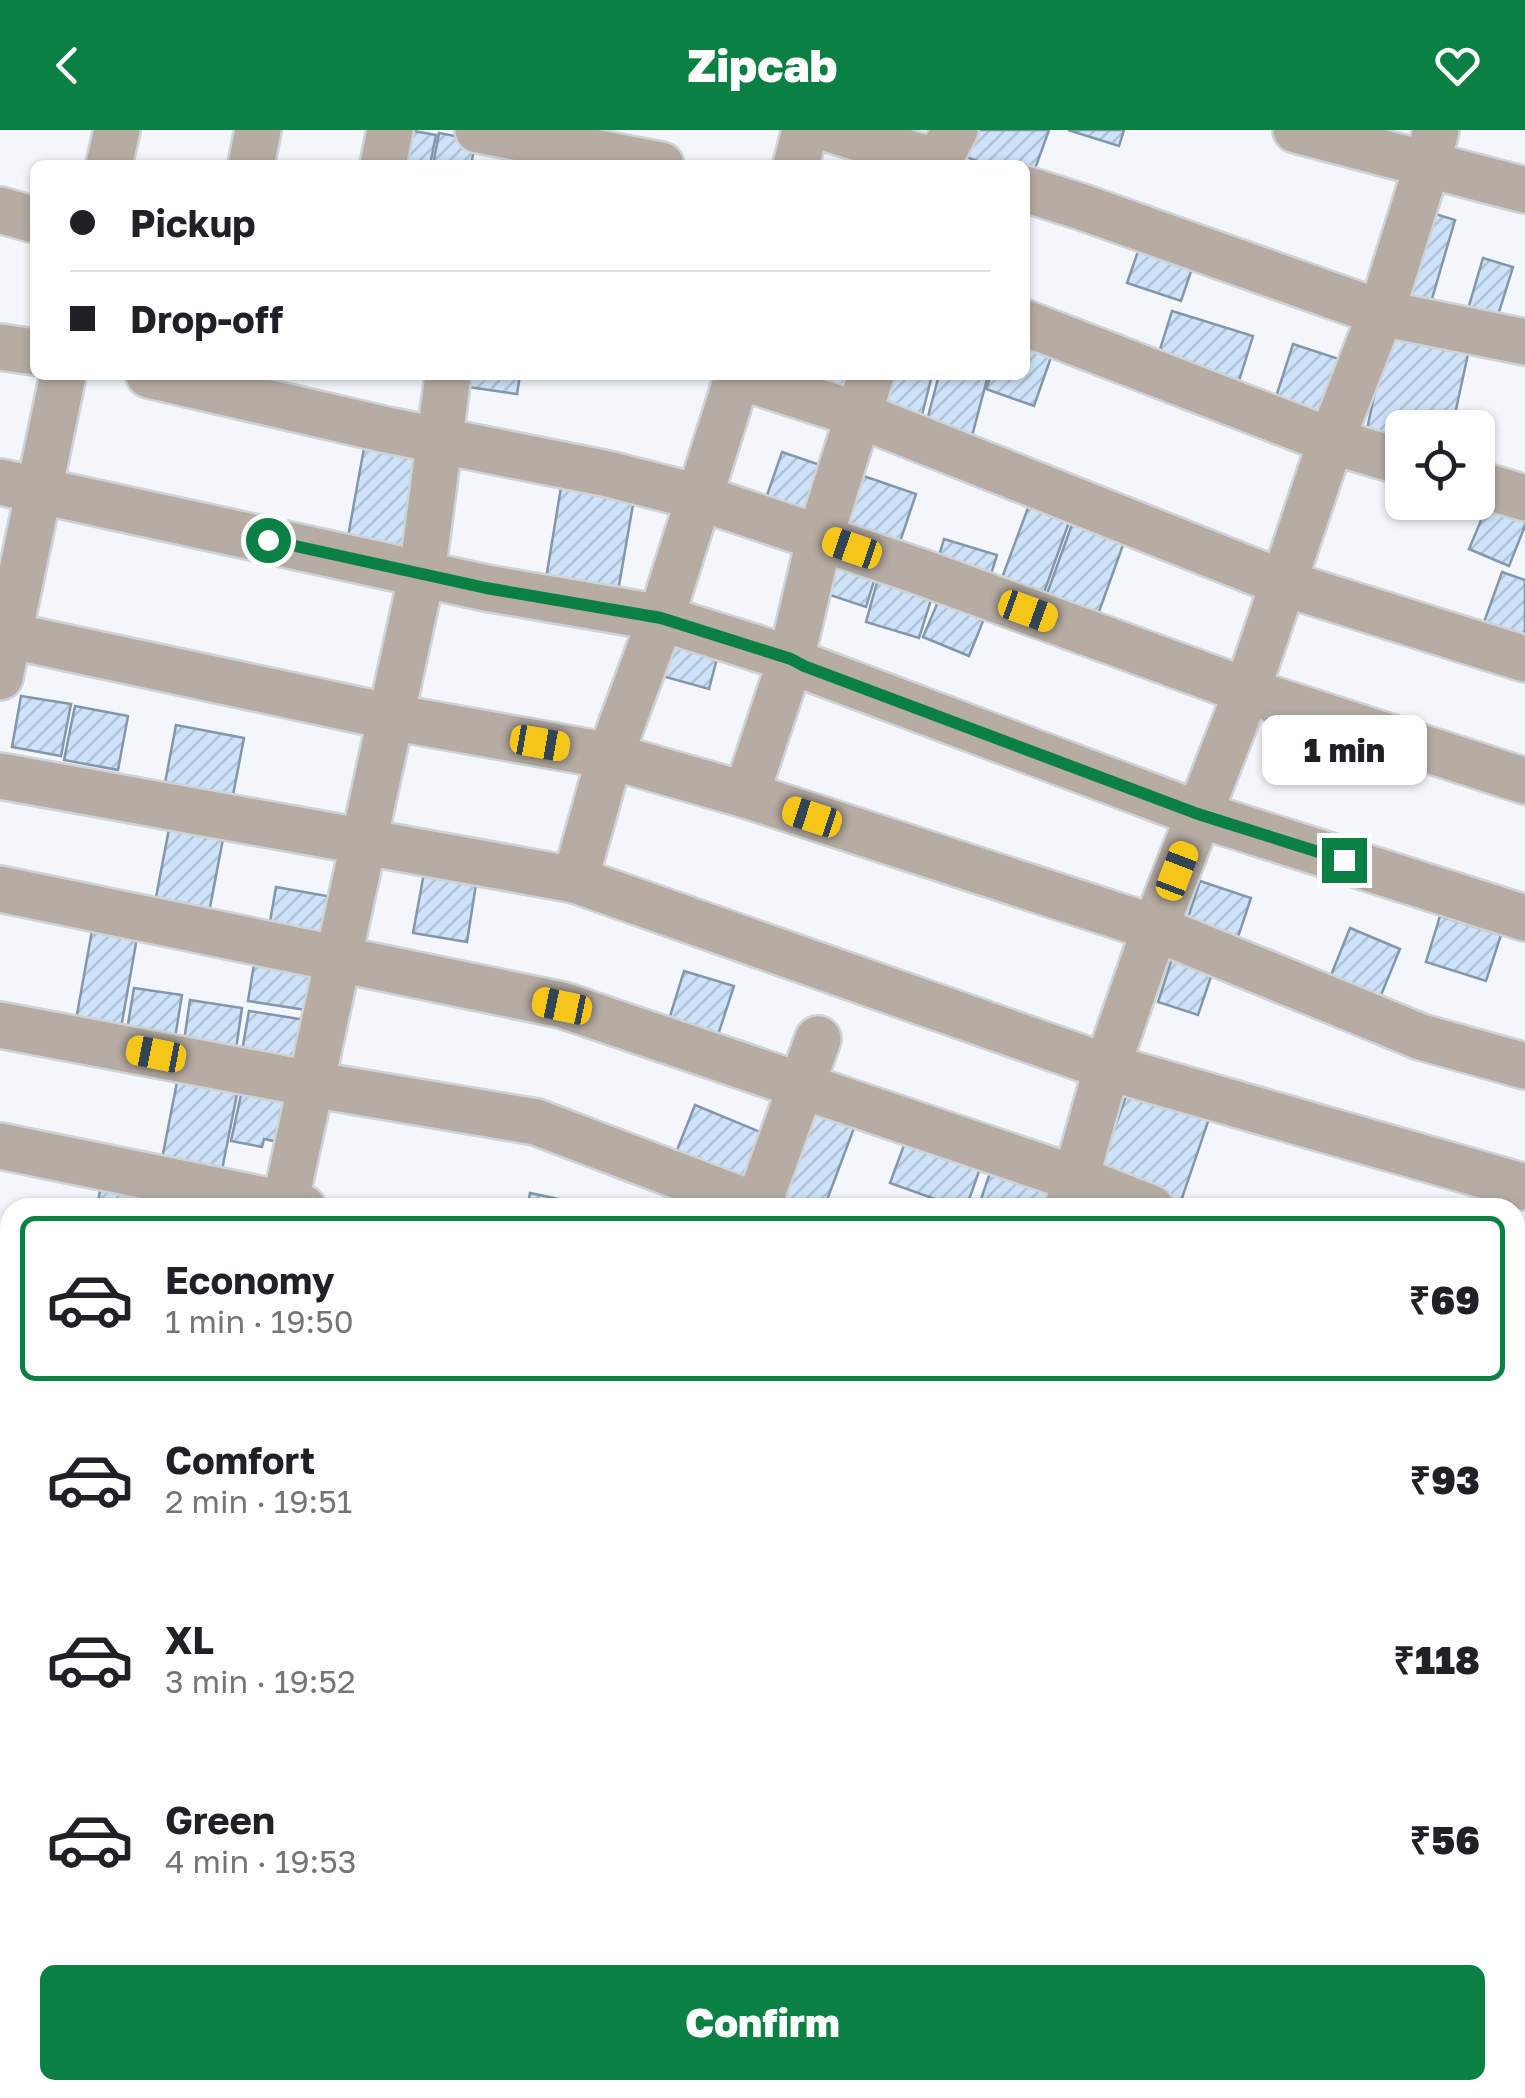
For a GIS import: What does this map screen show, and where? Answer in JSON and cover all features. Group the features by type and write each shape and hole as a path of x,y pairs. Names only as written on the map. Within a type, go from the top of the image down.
{"street":[{"path":"110,160 118,130"},
{"path":"252,160 258,130"},
{"path":"385,160 390,130"},
{"path":"797,160 805,130"},
{"path":"832,130 944,156"},
{"path":"1296,130 1431,148 1525,190"},
{"path":"486,139 650,152"},
{"path":"1072,1193 1107,1067 1155,928 1247,690 1331,441 1381,313 1431,148"},
{"path":"1030,191 1381,313 1525,342"},
{"path":"0,210 30,219"},
{"path":"1030,324 1331,441 1385,457"},
{"path":"0,347 30,351"},
{"path":"61,380 19,486 4,656 610,756 746,795 1155,928 1421,1037 1525,1066"},
{"path":"171,380 698,497 1247,690 1525,781"},
{"path":"292,1198 311,1084 422,574 447,380"},
{"path":"574,880 610,756 661,618 735,380"},
{"path":"769,380 865,395 1283,583 1525,659"},
{"path":"746,795 791,659 820,537 865,395"},
{"path":"19,486 486,588 661,618 791,659 1198,814 1525,918"},
{"path":"1495,489 1525,498"},
{"path":"0,776 574,880 1107,1067 1525,1187"},
{"path":"0,889 562,1006 800,1086 1072,1193 1098,1198"},
{"path":"0,1025 536,1122 735,1198"},
{"path":"762,1198 818,1039"},
{"path":"0,1146 252,1198"}],"building":[{"path":"408,130 436,135 431,160 391,160"},
{"path":"969,130 1049,130 1031,180 1030,160 974,160 960,155"},
{"path":"1068,130 1124,130 1119,146"},
{"path":"439,133 476,140 472,160 434,160"},
{"path":"1429,212 1455,220 1429,309 1403,302"},
{"path":"1144,234 1198,251 1181,301 1127,283"},
{"path":"1483,258 1513,267 1495,325 1466,316"},
{"path":"1172,311 1253,336 1238,384 1157,359"},
{"path":"1389,327 1470,345 1456,410 1385,410 1385,433 1367,429"},
{"path":"1030,335 1056,343 1034,406 986,389 989,380 1030,380"},
{"path":"1293,344 1342,360 1324,415 1275,400"},
{"path":"462,380 519,380 517,394 461,386"},
{"path":"815,380 857,380 851,399"},
{"path":"879,380 931,380 922,415 874,403"},
{"path":"938,380 987,380 972,436 926,424"},
{"path":"366,437 430,448 410,554 347,542"},
{"path":"782,452 832,469 815,521 764,504"},
{"path":"852,472 916,494 899,545 835,523"},
{"path":"562,481 635,493 617,597 545,585"},
{"path":"1495,495 1525,507 1525,526 1509,566 1469,549 1481,520 1495,520"},
{"path":"1032,497 1073,511 1041,601 999,586"},
{"path":"1075,516 1127,534 1096,620 1044,602"},
{"path":"944,539 997,555 988,584 935,569"},
{"path":"829,555 877,571 866,607 818,591"},
{"path":"881,568 936,584 919,638 866,622"},
{"path":"1502,572 1525,580 1525,655 1478,639"},
{"path":"946,583 991,601 969,656 923,637"},
{"path":"666,624 722,639 709,689 651,673"},
{"path":"21,696 71,704 61,756 12,747"},
{"path":"75,706 128,716 118,770 64,760"},
{"path":"176,725 244,738 233,795 165,783"},
{"path":"172,813 226,823 207,923 153,913"},
{"path":"426,862 478,871 467,942 413,933"},
{"path":"1200,881 1251,898 1234,949 1183,933"},
{"path":"276,887 338,898 330,944 268,933"},
{"path":"1440,916 1501,935 1486,981 1426,962"},
{"path":"93,925 138,932 121,1028 76,1020"},
{"path":"1350,928 1400,949 1379,1000 1329,980"},
{"path":"1176,946 1217,959 1198,1015 1158,1002"},
{"path":"256,952 321,962 313,1011 248,1001"},
{"path":"684,971 734,986 716,1041 667,1026"},
{"path":"134,988 182,995 175,1038 127,1030"},
{"path":"190,1000 242,1008 236,1049 184,1041"},
{"path":"249,1011 306,1020 298,1067 241,1057"},
{"path":"179,1072 239,1084 220,1180 160,1169"},
{"path":"1132,1080 1213,1107 1182,1198 1160,1198 1096,1179"},
{"path":"244,1081 300,1093 289,1144 264,1139 262,1147 231,1141"},
{"path":"810,1103 857,1120 828,1198 773,1198"},
{"path":"695,1105 770,1136 749,1186 675,1155"},
{"path":"907,1137 982,1163 970,1198 932,1198 890,1183"},
{"path":"995,1158 1061,1180 1055,1198 981,1198"},
{"path":"102,1179 151,1188 149,1198 99,1198"}],"route":[{"path":"268,540 486,588 661,618 791,659 1198,814 1344,860"}]}
